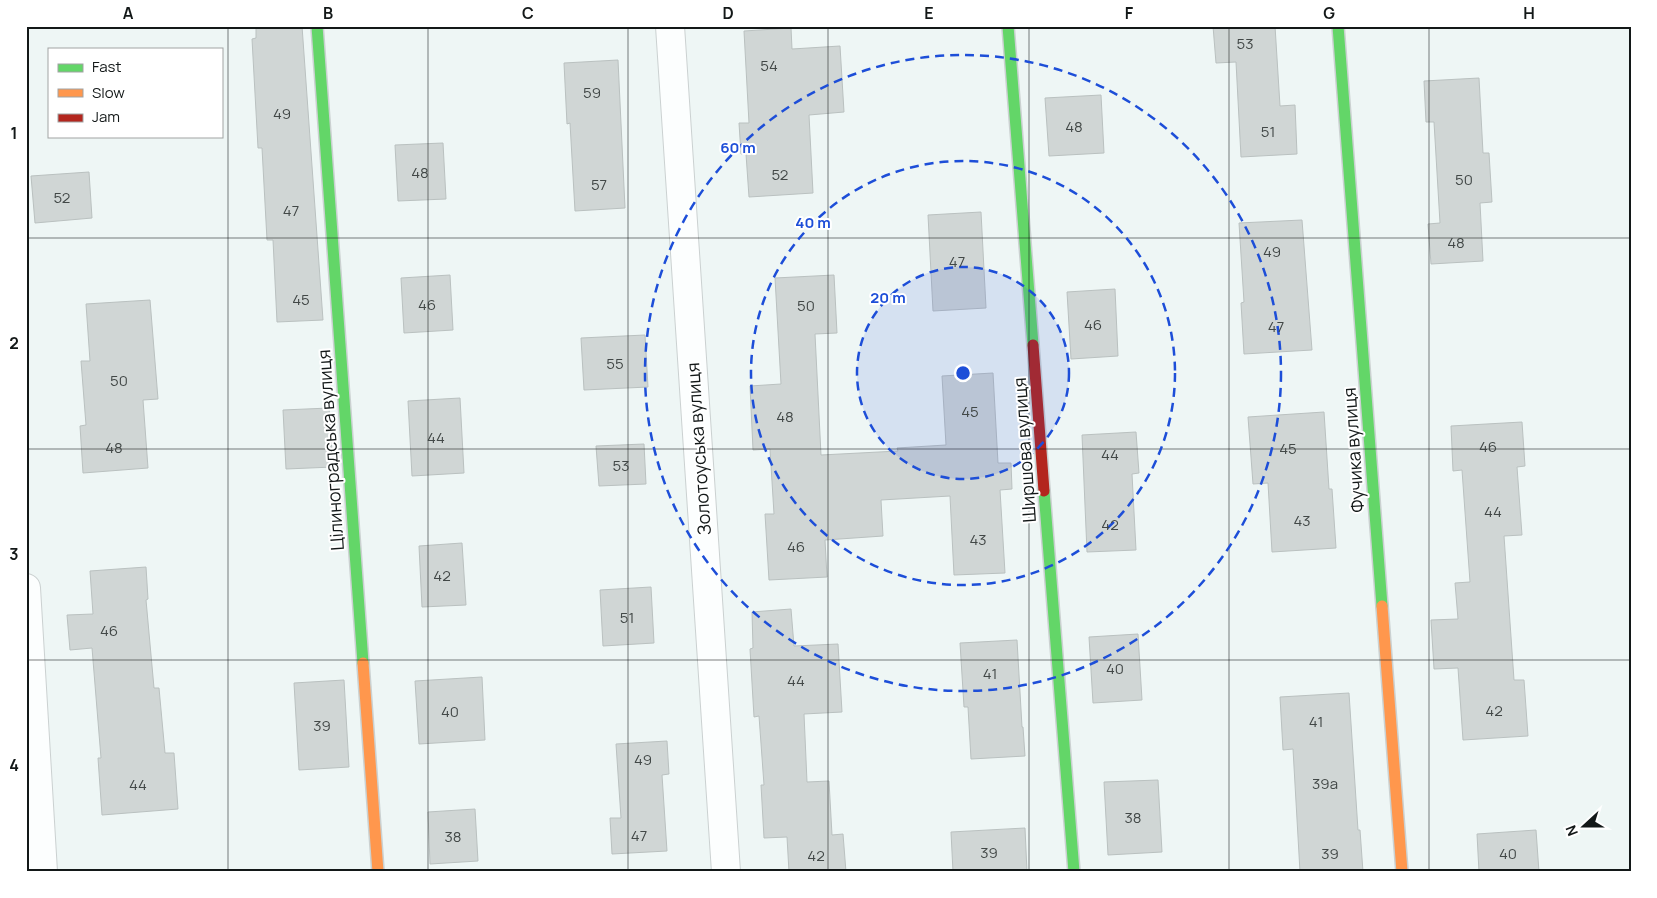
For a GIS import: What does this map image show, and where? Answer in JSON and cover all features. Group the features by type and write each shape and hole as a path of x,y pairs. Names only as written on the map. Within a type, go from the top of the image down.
{"street":[{"name":"Цілиноградська вулиця","path":"317,26 378,872"},
{"name":"Золотоуська вулиця","path":"670,26 726,872"},
{"name":"Ширшова вулиця","path":"1008,26 1074,872"},
{"name":"Фучика вулиця","path":"1338,26 1402,872"},
{"path":"26,588 43,872"}],"building":[{"path":"256,26 302,26 323,320 277,322 273,240 267,240 262,148 258,148 252,39 256,38"},
{"path":"1213,26 1275,26 1280,106 1295,105 1297,154 1241,157 1236,62 1216,63"},
{"path":"791,28 792,49 840,46 844,112 809,115 813,193 749,197 746,154 741,154 739,123 749,123 744,31"},
{"path":"618,60 625,208 575,211 570,123 567,124 564,63"},
{"path":"1479,78 1483,153 1489,153 1492,202 1480,203 1483,261 1431,264 1428,224 1440,223 1434,122 1426,122 1424,81"},
{"path":"1101,95 1104,153 1049,156 1045,98"},
{"path":"443,143 446,199 398,201 395,145"},
{"path":"89,172 92,218 35,223 31,176"},
{"path":"981,212 986,308 933,311 928,215"},
{"path":"1302,220 1312,350 1244,354 1241,303 1244,302 1239,223"},
{"path":"450,275 453,330 404,333 401,278"},
{"path":"834,275 837,333 815,334 821,455 898,451 897,448 946,445 942,376 993,373 998,463 1011,463 1012,489 1000,490 1005,573 954,575 950,496 881,500 883,536 825,540 827,577 769,580 765,514 774,514 770,449 753,450 750,386 781,384 775,278"},
{"path":"1115,289 1118,356 1071,359 1067,292"},
{"path":"150,300 158,399 143,400 148,468 83,473 80,426 86,425 81,361 90,361 86,304"},
{"path":"645,335 648,387 584,390 581,338"},
{"path":"460,398 464,473 412,476 408,401"},
{"path":"329,408 333,467 286,469 283,410"},
{"path":"1324,412 1329,489 1332,489 1336,548 1272,552 1268,483 1253,484 1248,417"},
{"path":"1522,422 1525,466 1517,467 1522,535 1504,536 1514,680 1524,680 1528,736 1463,740 1458,668 1434,669 1431,620 1458,619 1455,583 1470,582 1462,470 1453,471 1451,426"},
{"path":"1136,432 1139,473 1132,474 1136,550 1087,552 1082,435"},
{"path":"644,444 646,484 599,486 596,446"},
{"path":"462,543 466,605 422,607 419,546"},
{"path":"146,567 148,599 146,600 154,688 159,688 165,753 174,753 178,809 102,815 98,758 101,758 92,648 70,650 67,615 93,614 90,571"},
{"path":"651,587 654,643 603,646 600,590"},
{"path":"791,609 794,646 838,644 842,712 804,714 807,782 829,781 832,835 843,834 846,872 789,872 787,837 764,838 761,785 764,785 759,716 754,717 750,649 753,648 752,612"},
{"path":"1138,634 1142,700 1093,703 1089,637"},
{"path":"1017,640 1025,756 971,759 968,707 964,707 960,643"},
{"path":"482,677 485,740 419,744 415,681"},
{"path":"344,680 349,767 299,770 294,683"},
{"path":"1349,693 1358,830 1360,830 1363,872 1300,872 1293,749 1283,750 1280,697"},
{"path":"667,741 669,774 662,775 667,851 612,854 610,818 621,818 616,744"},
{"path":"1158,780 1162,852 1108,855 1104,782"},
{"path":"475,809 478,861 430,864 428,812"},
{"path":"1025,828 1027,872 953,872 951,832"},
{"path":"1536,830 1539,872 1479,872 1477,834"}],"traffic: fast":[{"path":"317,26 363,663"},
{"path":"1008,26 1033,345"},
{"path":"1338,26 1382,606"},
{"path":"1044,491 1074,872"}],"traffic: slow":[{"path":"1382,606 1402,872"},
{"path":"363,663 378,872"}],"traffic: jam":[{"path":"1033,345 1044,491"}]}
